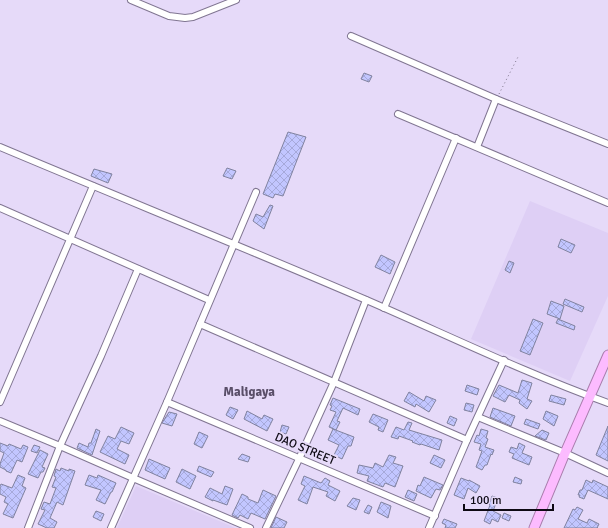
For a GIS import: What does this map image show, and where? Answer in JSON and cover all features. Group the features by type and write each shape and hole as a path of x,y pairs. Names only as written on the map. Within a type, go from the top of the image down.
{"highway":[{"path":"534,528 608,355"}],"street":[{"path":"131,0 169,16 185,18 193,17 236,0"},
{"path":"351,36 496,100 608,144"},
{"path":"477,147 496,100"},
{"path":"398,114 608,203"},
{"path":"384,308 456,138"},
{"path":"0,147 234,244 608,403"},
{"path":"0,402 93,186"},
{"path":"111,528 167,402 256,192"},
{"path":"0,208 210,300"},
{"path":"28,528 60,446 101,356 138,269"},
{"path":"266,528 334,382 366,300"},
{"path":"200,324 467,440"},
{"path":"429,528 504,360"},
{"name":"DAO STREET","path":"167,402 435,516"},
{"path":"478,417 608,472"},
{"path":"0,422 60,446 250,528"}],"path":[{"path":"496,100 519,55"}],"shaded area":[{"path":"530,201 608,233 608,296 570,381 471,339"},
{"path":"136,486 231,526 235,528 117,528"}],"building":[{"path":"364,73 372,76 369,82 361,79"},
{"path":"288,132 306,137 283,196 275,194 273,198 263,194"},
{"path":"227,168 236,171 232,179 223,176"},
{"path":"94,169 112,174 108,183 91,176"},
{"path":"270,205 273,206 264,229 253,221 256,214 263,217"},
{"path":"561,239 575,245 571,253 558,247"},
{"path":"381,255 395,262 390,274 375,267"},
{"path":"509,261 514,263 510,273 505,270"},
{"path":"565,299 584,307 582,312 563,304"},
{"path":"551,301 564,306 560,319 547,314"},
{"path":"533,319 543,323 530,355 520,351"},
{"path":"558,319 575,326 574,330 556,323"},
{"path":"522,380 532,383 527,399 532,401 527,409 519,403 520,400 509,395 505,402 493,396 499,385 518,393"},
{"path":"467,385 479,389 477,395 465,391"},
{"path":"409,392 424,401 426,396 436,400 429,412 416,404 415,407 404,401"},
{"path":"551,395 566,399 564,405 549,401"},
{"path":"333,398 360,409 358,415 343,408 337,421 340,422 336,430 329,427 336,412 330,410 332,406 330,405"},
{"path":"466,403 474,405 472,412 464,410"},
{"path":"230,407 238,410 233,419 226,415"},
{"path":"493,408 515,416 511,426 490,417"},
{"path":"247,411 262,419 264,415 273,419 267,431 244,419"},
{"path":"546,411 558,416 554,426 543,419"},
{"path":"169,412 177,414 172,426 162,423"},
{"path":"373,414 388,420 383,432 378,430 379,427 369,422"},
{"path":"450,416 457,419 454,426 447,423"},
{"path":"526,419 540,424 538,429 524,424"},
{"path":"408,422 412,423 409,430 442,440 439,450 421,444 420,445 399,436 398,439 391,437 396,427 404,430"},
{"path":"282,425 289,427 286,434 280,432"},
{"path":"608,426 608,461 596,455"},
{"path":"121,427 134,433 129,444 121,441 117,449 129,455 125,464 100,452 108,436 115,439"},
{"path":"96,429 100,431 92,455 77,448 79,443 88,447"},
{"path":"333,429 354,437 351,446 348,446 342,459 334,455 339,445 328,440"},
{"path":"481,429 488,431 486,438 488,439 485,447 494,450 487,465 485,465 482,470 476,467 482,451 479,450 481,444 474,442 477,435 479,436"},
{"path":"542,430 549,433 546,440 535,436"},
{"path":"199,432 208,436 202,448 194,444"},
{"path":"0,443 8,446 9,444 21,449 23,445 28,447 22,462 17,460 11,473 0,467 4,453 0,451"},
{"path":"519,443 525,446 522,453 532,457 529,465 512,458 514,454 509,452 511,447 517,449"},
{"path":"34,445 40,447 37,453 31,451"},
{"path":"40,450 48,454 42,467 45,468 38,478 28,474"},
{"path":"242,454 250,457 248,462 238,459"},
{"path":"389,455 396,457 393,463 403,466 395,487 385,483 383,487 367,481 369,476 357,473 359,465 373,468 375,463 383,467"},
{"path":"434,455 445,460 441,468 430,463"},
{"path":"149,459 170,468 165,479 145,470"},
{"path":"199,466 214,472 211,477 197,471"},
{"path":"61,468 69,471 69,469 75,471 63,505 57,502 50,518 57,522 54,528 47,528 38,524 45,510 41,509 44,502 50,504 56,488 52,487 56,477 54,476 56,469 60,471"},
{"path":"182,469 196,476 190,489 176,482"},
{"path":"18,475 25,478 22,486 26,488 13,518 3,514 8,504 4,502 6,497 0,494 0,486 1,484 12,488"},
{"path":"89,475 97,478 98,475 116,483 105,504 96,500 101,490 85,485"},
{"path":"304,476 321,483 325,478 330,481 328,485 340,491 335,501 326,496 328,492 313,487 307,504 298,500 305,486 301,484"},
{"path":"424,477 443,485 440,490 436,489 431,498 416,491 418,485 420,486"},
{"path":"515,477 522,480 521,484 513,482"},
{"path":"461,478 469,480 480,486 476,493 468,488 464,499 454,495"},
{"path":"586,480 592,483 593,480 608,487 608,499 588,490 584,499 579,497 580,495 578,495 580,490 582,490"},
{"path":"225,486 233,489 227,505 205,497 210,488 222,494"},
{"path":"263,490 276,496 265,519 251,513 248,519 240,515 238,518 232,515 242,494 248,497 248,499 258,503"},
{"path":"408,490 417,494 414,501 405,497"},
{"path":"492,496 498,498 493,511 501,515 498,522 492,519 490,524 484,521"},
{"path":"353,498 360,500 356,510 347,506"},
{"path":"381,502 391,506 388,518 377,512"},
{"path":"368,505 372,507 369,514 364,512"},
{"path":"577,507 583,510 578,519 587,523 589,519 599,524 597,528 564,528 573,509 575,510"},
{"path":"96,511 104,514 101,521 93,517"},
{"path":"504,513 511,516 509,521 502,518"},
{"path":"276,517 287,522 284,528 271,528"},
{"path":"444,519 457,524 455,528 445,528 446,525 442,523"}],"district":[{"name":"Maligaya","path":"249,392"}]}
